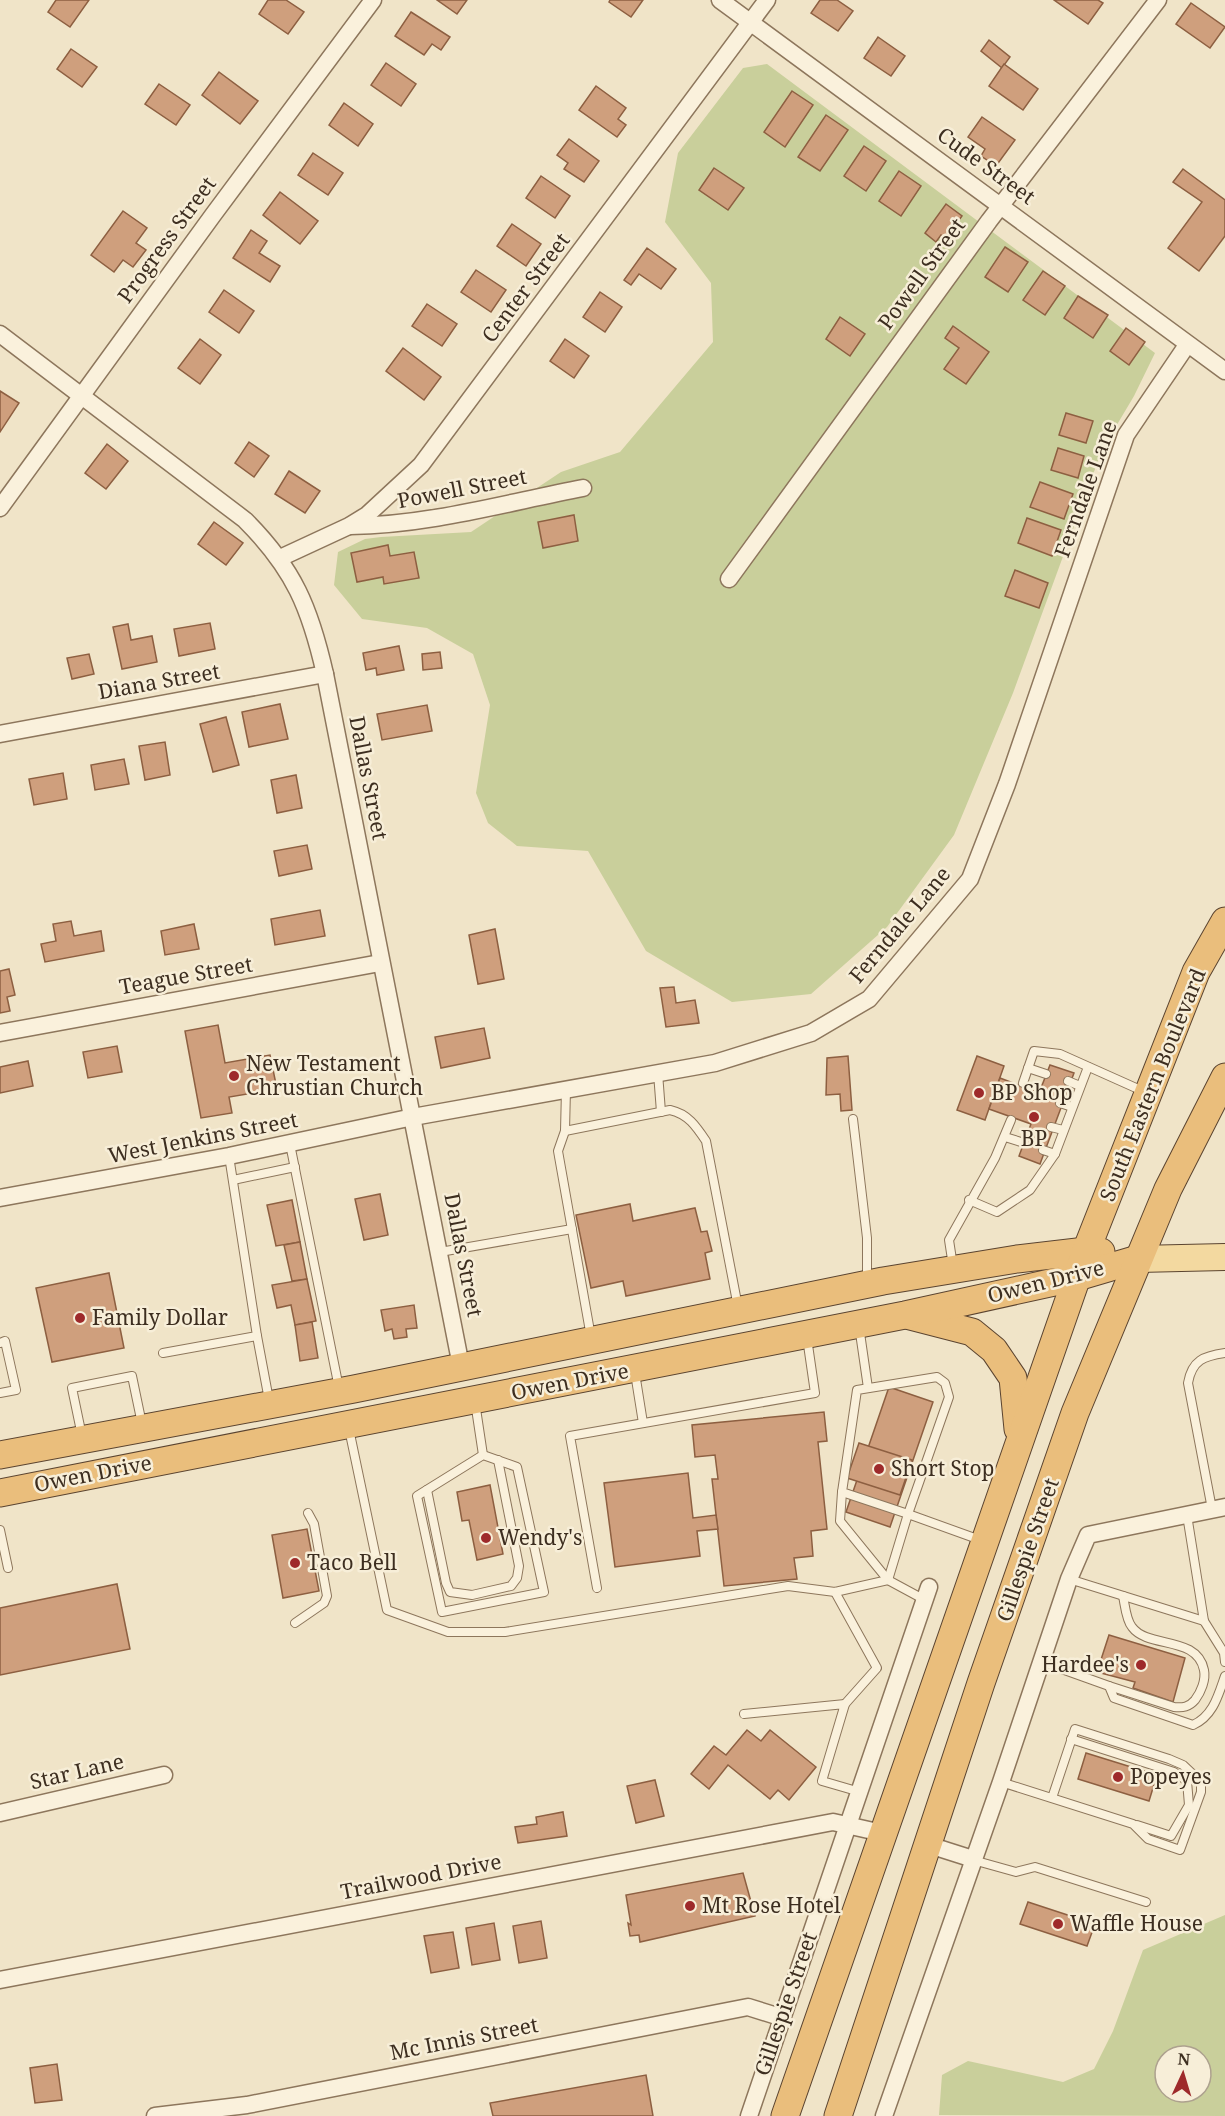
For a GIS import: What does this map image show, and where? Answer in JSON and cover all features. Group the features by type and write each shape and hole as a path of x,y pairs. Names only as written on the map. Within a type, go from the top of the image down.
{"highway":[{"name":"South Eastern Boulevard","path":"1086,1251 1196,972 1225,921"},
{"path":"1138,1259 1168,1189 1225,1077"},
{"path":"784,2116 1086,1251"},
{"name":"Owen Drive","path":"0,1455 340,1391 867,1284 953,1269 1086,1251 1138,1259"},
{"name":"Owen Drive","path":"0,1493 905,1315 1077,1277 1138,1259"},
{"name":"Gillespie Street","path":"838,2116 981,1683 1075,1413 1138,1259"},
{"path":"905,1315 972,1332 994,1350 1013,1378 1019,1439"},
{"path":"192,1455 198,1442 206,1436 455,1387 462,1380 461,1366"},
{"path":"0,1471 40,1461 74,1442"}],"main road":[{"name":"Owen Drive","path":"1138,1259 1225,1257"}],"street":[{"name":"Progress Street","path":"0,508 213,214 373,0"},
{"name":"Cude Street","path":"720,0 1225,371"},
{"name":"Center Street","path":"280,558 349,526 395,491 421,465 767,0"},
{"name":"Powell Street","path":"729,579 1002,206 1158,0"},
{"name":"Dallas Street","path":"0,334 245,520 280,558 303,597 315,632 325,674 380,963 414,1117 461,1366"},
{"name":"Ferndale Lane","path":"414,1117 715,1063 811,1033 868,999 970,879 1007,784 1126,435 1187,345"},
{"name":"Powell Street","path":"349,526 392,526 443,519 583,488"},
{"name":"Diana Street","path":"0,734 325,674"},
{"name":"Teague Street","path":"0,1033 380,963"},
{"name":"West Jenkins Street","path":"0,1198 229,1156 414,1117"},
{"path":"884,2116 1001,1782 1068,1579 1088,1535 1218,1508"},
{"name":"Gillespie Street","path":"749,2116 780,2017 850,1824 894,1686 927,1593"},
{"name":"Star Lane","path":"0,1813 164,1775"},
{"name":"Trailwood Drive","path":"0,1980 833,1822 882,1833"},
{"path":"928,1845 973,1859"},
{"name":"Mc Innis Street","path":"155,2116 247,2105 748,2007 780,2017"}],"lane":[{"path":"1023,1083 1034,1051 1060,1054 1148,1094"},
{"path":"969,1200 997,1212 1030,1190 1055,1154 1088,1067"},
{"path":"1028,1068 1046,1074"},
{"path":"658,1073 661,1112"},
{"path":"1068,1081 1080,1086"},
{"path":"566,1089 565,1131 558,1151 591,1340"},
{"path":"1060,1103 1072,1107"},
{"path":"565,1131 661,1112 681,1112 696,1125 706,1141 739,1310"},
{"path":"853,1119 867,1238 867,1284"},
{"path":"953,1269 949,1240 1005,1137 1011,1120"},
{"path":"1051,1126 1063,1130"},
{"path":"1005,1137 1021,1142"},
{"path":"290,1144 340,1391"},
{"path":"1043,1150 1055,1154"},
{"path":"229,1156 269,1403"},
{"path":"233,1180 295,1167"},
{"path":"440,1252 572,1229"},
{"path":"858,1324 868,1388"},
{"path":"163,1353 257,1335"},
{"path":"597,1588 570,1436 815,1393 806,1335"},
{"path":"0,1343 5,1341 16,1390 0,1393"},
{"path":"1218,1508 1188,1383 1190,1370 1203,1357 1225,1353"},
{"path":"634,1369 643,1423"},
{"path":"74,1442 72,1388 132,1376 143,1427"},
{"path":"937,1377 945,1383 949,1397 908,1514 888,1580 840,1521 857,1390 937,1377"},
{"path":"474,1401 483,1455"},
{"path":"349,1425 387,1610 448,1632 505,1632 788,1586 835,1592 888,1580 927,1593"},
{"path":"442,1612 544,1592 517,1467 483,1455"},
{"path":"436,1628 442,1612 417,1496 483,1455"},
{"path":"427,1490 446,1583 450,1592 472,1595 511,1586 517,1578 519,1566 498,1460"},
{"path":"842,1492 983,1542"},
{"path":"295,1623 324,1603 327,1596 314,1524 308,1513"},
{"path":"1187,1515 1204,1621 1224,1653 1225,1662"},
{"path":"0,1530 8,1568"},
{"path":"1068,1579 1204,1621"},
{"path":"835,1592 877,1668 845,1704 822,1781 860,1792"},
{"path":"1042,1662 1174,1707 1184,1708 1193,1702 1202,1690 1205,1673 1201,1659 1188,1649 1137,1633 1130,1626 1123,1596"},
{"path":"1109,1686 1114,1698 1193,1725 1205,1720 1215,1704 1225,1676"},
{"path":"744,1714 845,1704"},
{"path":"1052,1798 1075,1729 1169,1759 1183,1765 1201,1782 1201,1792 1180,1850 1148,1839 1133,1824"},
{"path":"1001,1782 1171,1836 1189,1805 1187,1781 1165,1769 1071,1739"},
{"path":"973,1859 1016,1872 1035,1867 1146,1902"}],"green space":[{"path":"767,64 1155,353 1134,396 1102,450 1013,693 954,835 887,927 811,994 732,1002 646,951 588,851 517,846 488,823 476,793 490,705 473,654 427,628 362,619 334,585 338,552 365,539 471,532 561,472 620,452 713,342 711,283 665,222 678,153 743,68"},
{"path":"1225,1915 1225,2116 939,2115 942,2075 968,2061 1063,2082 1094,2069 1113,2031 1143,1950"}],"building":[{"path":"56,0 89,0 70,27 48,12"},
{"path":"268,0 286,0 304,12 288,34 259,14"},
{"path":"437,0 467,0 457,14"},
{"path":"610,0 643,0 631,17 609,2"},
{"path":"820,0 837,0 853,11 838,31 811,13"},
{"path":"1054,0 1098,0 1103,3 1088,24"},
{"path":"1191,3 1225,27 1210,48 1176,24"},
{"path":"411,12 450,37 441,50 432,44 424,55 395,36"},
{"path":"878,37 905,56 891,76 864,58"},
{"path":"989,40 1010,57 1002,68 981,51"},
{"path":"71,49 97,67 82,87 57,69"},
{"path":"386,63 416,84 401,106 371,85"},
{"path":"1004,64 1038,89 1023,110 989,86"},
{"path":"219,72 258,101 240,124 202,95"},
{"path":"159,84 190,105 176,125 145,104"},
{"path":"596,86 626,108 618,119 626,125 617,137 579,110"},
{"path":"792,91 813,105 785,147 764,132"},
{"path":"344,103 373,124 358,146 329,125"},
{"path":"826,115 848,130 820,171 798,157"},
{"path":"982,117 1015,140 996,166 981,156 985,149 968,137"},
{"path":"569,139 599,161 584,182 564,169 568,163 557,155"},
{"path":"864,146 886,161 866,191 844,176"},
{"path":"313,153 343,173 328,195 298,175"},
{"path":"714,168 744,188 728,210 699,190"},
{"path":"1183,169 1225,200 1225,236 1199,271 1168,248 1202,202 1173,182"},
{"path":"899,171 921,186 901,216 879,201"},
{"path":"541,176 570,196 555,218 526,198"},
{"path":"280,192 318,221 300,244 263,215"},
{"path":"946,204 962,216 946,238 941,235 936,242 925,233"},
{"path":"123,211 147,228 136,243 146,250 133,267 123,260 114,272 91,255"},
{"path":"512,224 541,244 526,266 497,246"},
{"path":"251,230 267,241 259,253 280,266 270,282 233,258"},
{"path":"1005,247 1028,262 1008,292 985,277"},
{"path":"647,248 676,269 661,289 639,274 631,285 624,280"},
{"path":"476,270 506,290 491,312 461,292"},
{"path":"1043,271 1065,286 1045,315 1023,300"},
{"path":"224,290 254,311 239,333 209,312"},
{"path":"600,292 622,307 605,332 583,317"},
{"path":"1078,296 1108,315 1093,338 1064,318"},
{"path":"427,304 457,324 442,346 412,326"},
{"path":"840,317 865,334 850,356 826,339"},
{"path":"953,326 989,352 966,384 944,369 959,348 945,338"},
{"path":"1126,328 1145,342 1129,365 1110,351"},
{"path":"200,339 221,355 200,384 178,368"},
{"path":"565,339 589,356 574,378 550,361"},
{"path":"403,348 441,377 424,400 386,371"},
{"path":"0,391 19,403 0,432"},
{"path":"1066,413 1093,421 1086,443 1059,435"},
{"path":"249,442 269,456 254,477 235,463"},
{"path":"107,444 128,461 106,489 85,473"},
{"path":"1058,448 1084,456 1078,478 1051,470"},
{"path":"289,471 320,491 305,513 275,494"},
{"path":"1040,482 1073,494 1064,519 1030,507"},
{"path":"574,515 578,541 543,548 538,522"},
{"path":"1027,518 1061,530 1052,556 1018,543"},
{"path":"214,522 243,543 226,565 198,544"},
{"path":"388,545 390,556 414,552 419,578 384,584 383,577 357,582 351,553"},
{"path":"1015,570 1048,583 1039,608 1005,596"},
{"path":"210,623 215,649 179,656 174,629"},
{"path":"128,624 131,640 152,636 157,662 122,669 113,627"},
{"path":"399,646 404,670 377,675 376,668 366,670 363,653"},
{"path":"440,652 442,668 423,670 422,654"},
{"path":"89,654 94,674 72,679 67,658"},
{"path":"280,704 288,739 249,747 242,712"},
{"path":"427,705 432,731 382,740 377,714"},
{"path":"226,717 239,765 213,772 200,724"},
{"path":"165,742 170,775 145,780 139,746"},
{"path":"124,759 129,784 95,790 91,765"},
{"path":"63,773 67,799 34,805 29,779"},
{"path":"296,775 302,808 277,813 271,780"},
{"path":"307,845 312,869 279,876 274,851"},
{"path":"320,910 325,936 275,945 271,919"},
{"path":"71,921 74,936 101,931 104,951 45,962 41,944 56,941 53,924"},
{"path":"194,924 199,949 165,955 161,931"},
{"path":"495,929 504,979 478,984 469,935"},
{"path":"9,969 15,995 7,997 10,1011 0,1013 0,971"},
{"path":"674,987 676,1003 695,1000 699,1023 666,1027 660,988"},
{"name":"New Testament Chrustian Church","path":"218,1025 225,1063 270,1055 277,1089 229,1097 232,1113 201,1118 185,1031"},
{"path":"484,1028 490,1058 441,1068 435,1037"},
{"path":"117,1046 122,1072 88,1078 83,1052"},
{"path":"848,1056 852,1110 841,1111 840,1094 826,1095 827,1058"},
{"name":"BP Shop","path":"977,1056 1004,1066 985,1120 957,1110"},
{"path":"28,1061 33,1086 0,1093 0,1067"},
{"name":"BP","path":"1050,1065 1074,1073 1040,1164 1019,1156 1031,1124 989,1109 1000,1078 1039,1093"},
{"path":"380,1194 388,1235 364,1240 355,1199"},
{"path":"292,1200 300,1242 276,1246 267,1205"},
{"path":"630,1204 633,1221 695,1208 701,1232 707,1231 712,1251 705,1253 710,1279 626,1296 623,1281 591,1288 576,1215"},
{"path":"300,1242 307,1279 292,1281 284,1245"},
{"name":"Family Dollar","path":"109,1273 124,1348 52,1362 36,1288"},
{"path":"307,1279 316,1321 295,1325 291,1305 277,1308 272,1285"},
{"path":"414,1305 417,1328 406,1329 407,1337 394,1339 392,1329 385,1331 381,1310"},
{"path":"312,1322 318,1358 300,1361 295,1325"},
{"path":"889,1387 933,1402 890,1527 846,1512"},
{"path":"824,1412 827,1441 818,1442 827,1529 811,1531 813,1556 794,1558 797,1579 724,1586 712,1479 718,1479 715,1455 695,1457 692,1425"},
{"name":"Short Stop","path":"859,1443 912,1460 900,1495 847,1478"},
{"path":"688,1473 693,1518 716,1515 718,1529 697,1531 700,1556 615,1567 604,1483"},
{"name":"Wendy's","path":"490,1485 503,1554 477,1560 469,1520 462,1521 457,1492"},
{"name":"Taco Bell","path":"307,1529 319,1591 283,1598 272,1535"},
{"path":"117,1584 130,1649 0,1675 0,1608"},
{"name":"Hardee's","path":"1109,1635 1185,1658 1173,1702 1133,1688 1135,1682 1097,1672"},
{"path":"747,1730 761,1741 770,1730 816,1767 789,1800 778,1790 770,1799 728,1765 709,1789 691,1774 714,1746 726,1755"},
{"name":"Popeyes","path":"1086,1753 1157,1775 1149,1801 1078,1779"},
{"path":"655,1780 664,1816 636,1823 627,1786"},
{"path":"563,1812 567,1836 518,1843 515,1827 537,1824 536,1817"},
{"name":"Mt Rose Hotel","path":"743,1873 755,1916 640,1942 639,1935 630,1936 628,1923 631,1925 626,1895"},
{"name":"Waffle House","path":"1028,1902 1095,1924 1087,1946 1020,1924"},
{"path":"541,1921 547,1958 519,1963 513,1926"},
{"path":"494,1923 500,1960 472,1965 466,1928"},
{"path":"453,1932 459,1968 431,1973 424,1936"},
{"path":"57,2064 62,2100 35,2103 30,2068"},
{"path":"646,2075 653,2116 493,2116 490,2103"}],"place":[{"name":"New Testament Chrustian Church","path":"234,1076"},
{"name":"BP Shop","path":"979,1093"},
{"name":"BP","path":"1034,1117"},
{"name":"Family Dollar","path":"80,1318"},
{"name":"Short Stop","path":"879,1469"},
{"name":"Wendy's","path":"486,1538"},
{"name":"Taco Bell","path":"295,1563"},
{"name":"Hardee's","path":"1141,1665"},
{"name":"Popeyes","path":"1118,1777"},
{"name":"Mt Rose Hotel","path":"690,1906"},
{"name":"Waffle House","path":"1058,1924"}]}
